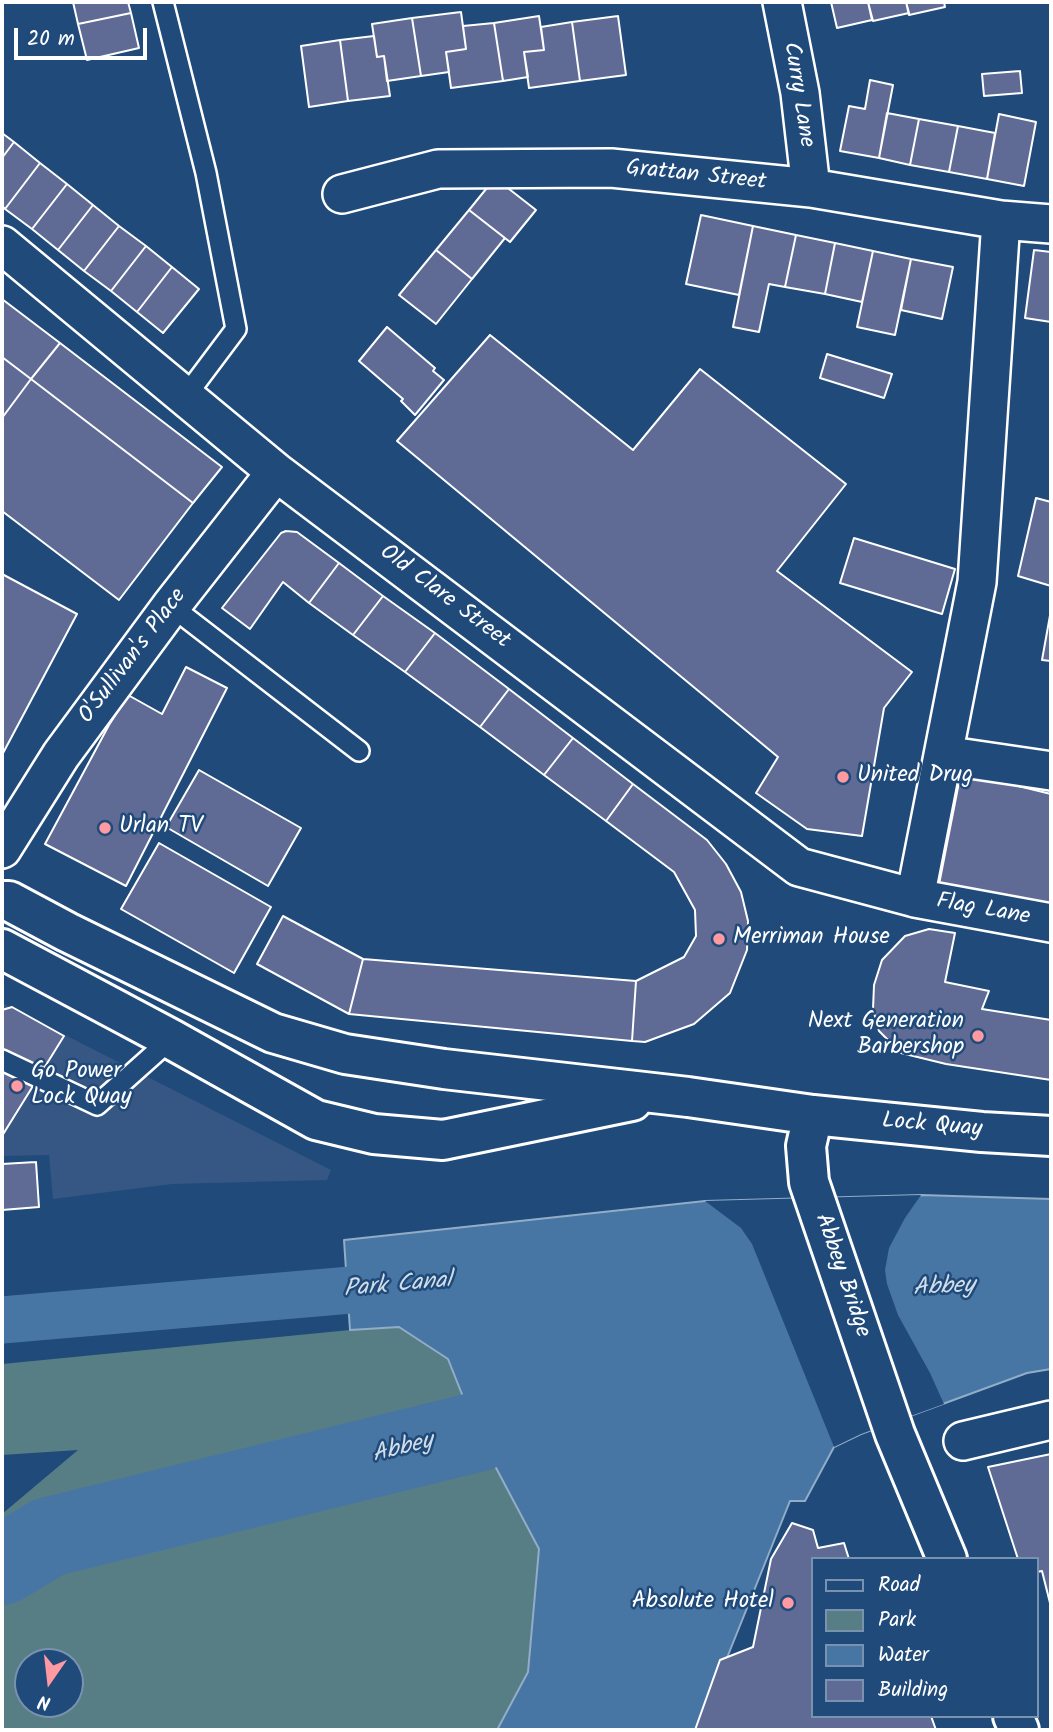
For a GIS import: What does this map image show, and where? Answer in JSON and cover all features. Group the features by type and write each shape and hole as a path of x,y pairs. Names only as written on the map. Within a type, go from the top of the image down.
{"main road":[{"name":"Lock Quay","path":"2,901 9,901 273,1033 345,1054 443,1069 688,1097 813,1115 1051,1136"},
{"path":"2,952 171,1039 316,1120 374,1135 443,1140 661,1095"},
{"name":"Abbey Bridge","path":"813,1115 806,1146 809,1182 895,1434 946,1557"}],"street":[{"name":"Curry Lane","path":"782,2 800,93 811,188"},
{"name":"Grattan Street","path":"342,194 438,169 611,168 811,188 1001,220 1051,224"},
{"path":"915,898 977,582 1001,220"},
{"name":"Old Clare Street","path":"2,245 276,472 799,867 915,898"},
{"name":"O'Sullivan's Place","path":"2,849 61,755 171,606 276,472"},
{"path":"943,755 1051,771"},
{"name":"Flag Lane","path":"915,898 1051,923"},
{"path":"963,1441 1051,1420"}],"lane":[{"path":"163,2 206,173 236,328 185,397"},
{"path":"171,606 359,751"},
{"path":"2,1060 97,1105 171,1039"}],"shaded area":[{"path":"2,1003 331,1170 327,1180 172,1184 53,1199 49,1155 2,1156"}],"green space":[{"path":"399,1327 448,1359 465,1401 2,1537 2,1514 78,1450 2,1455 2,1364"},
{"path":"492,1461 539,1549 528,1672 497,1730 2,1730 2,1596 87,1540"}],"water":[{"path":"921,1195 1051,1199 1051,1369 1027,1373 861,1434 834,1447 805,1501 790,1501 698,1730 497,1730 528,1672 539,1549 477,1432 448,1359 399,1327 350,1330 344,1240 705,1201"}],"pier":[{"path":"921,1195 889,1248 885,1270 898,1315 944,1404 861,1434 834,1447 752,1244 741,1228 705,1201"}],"building":[{"path":"73,2 128,2 131,13 78,24"},
{"path":"831,2 868,2 872,20 837,28"},
{"path":"868,2 906,2 909,13 873,21"},
{"path":"906,2 944,2 945,7 909,15"},
{"path":"461,12 466,49 446,52 449,72 421,76 412,18"},
{"path":"131,13 139,48 87,60 78,24"},
{"path":"539,16 544,50 524,52 528,77 503,81 494,23"},
{"path":"618,16 626,75 580,81 572,22"},
{"path":"412,18 421,76 387,81 384,56 377,57 372,24"},
{"path":"572,22 580,81 529,88 524,52 544,50 541,27"},
{"path":"494,23 503,81 451,88 446,52 466,49 463,26"},
{"path":"374,36 377,57 384,56 390,96 348,101 340,40"},
{"path":"340,40 348,101 309,107 301,46"},
{"path":"1020,71 1022,93 984,96 982,74"},
{"path":"870,80 893,85 879,158 840,151 849,106 865,109"},
{"path":"887,113 919,119 910,165 879,158"},
{"path":"999,114 1036,122 1024,186 987,179"},
{"path":"919,119 958,126 949,172 910,165"},
{"path":"958,126 995,133 987,179 949,172"},
{"path":"2,133 14,142 2,158"},
{"path":"14,142 40,163 5,209 2,206 2,158"},
{"path":"40,163 67,184 32,229 5,209"},
{"path":"495,178 536,210 510,242 469,210"},
{"path":"67,184 93,205 58,250 32,229"},
{"path":"93,205 119,226 84,271 58,250"},
{"path":"469,210 505,238 472,279 436,250"},
{"path":"701,215 753,226 739,295 686,284"},
{"path":"119,226 146,246 111,291 84,271"},
{"path":"753,226 796,235 785,287 769,284 759,332 733,327"},
{"path":"796,235 835,243 825,294 785,287"},
{"path":"835,243 873,251 862,302 825,294"},
{"path":"146,246 172,267 137,312 111,291"},
{"path":"436,250 472,279 436,324 399,295"},
{"path":"1034,250 1051,252 1051,322 1025,318"},
{"path":"873,251 911,259 895,335 857,327"},
{"path":"911,259 953,267 942,319 901,310"},
{"path":"172,267 199,289 163,333 137,312"},
{"path":"2,299 60,343 31,379 2,357"},
{"path":"387,327 435,368 433,371 444,380 415,415 401,401 403,399 359,361"},
{"path":"490,335 633,450 700,369 846,484 777,571 912,672 884,708 862,836 807,829 756,793 778,757 397,441"},
{"path":"60,343 222,467 193,503 31,379"},
{"path":"827,354 892,374 884,398 820,378"},
{"path":"2,357 31,379 2,418"},
{"path":"31,379 193,503 119,600 2,511 2,418"},
{"path":"1036,498 1051,502 1051,586 1018,576"},
{"path":"297,532 339,563 309,603 283,582 250,629 222,608 281,533"},
{"path":"854,538 955,569 942,614 840,583"},
{"path":"339,563 383,596 353,635 309,603"},
{"path":"2,574 77,614 2,755"},
{"path":"383,596 435,633 405,672 353,635"},
{"path":"1051,610 1051,661 1042,660"},
{"path":"435,633 509,689 480,727 405,672"},
{"path":"186,667 227,688 126,886 45,844 128,695 162,714"},
{"path":"509,689 573,738 544,775 480,727"},
{"path":"573,738 633,784 606,821 544,775"},
{"path":"199,770 301,828 268,886 166,827"},
{"path":"961,772 1051,794 1051,923 935,905"},
{"path":"633,784 707,840 726,864 741,892 748,921 747,950 730,993 694,1024 645,1042 632,1041 636,981 684,957 696,936 695,910 674,872 606,821"},
{"path":"159,843 271,907 234,973 121,909"},
{"path":"283,916 363,959 349,1014 257,964"},
{"path":"929,929 955,933 945,982 989,991 982,1009 1051,1020 1051,1080 946,1064 901,1053 879,1031 873,1009 874,985 882,960 905,936"},
{"path":"363,959 636,981 632,1041 349,1014"},
{"name":"Go Power Lock Quay","path":"12,1007 64,1036 2,1136 2,1010"},
{"path":"36,1162 39,1207 2,1210 2,1164"},
{"path":"1051,1454 1051,1607 1042,1571 1039,1572 1039,1557 1017,1557 988,1467"},
{"name":"Absolute Hotel","path":"792,1523 813,1530 818,1548 844,1543 848,1557 811,1557 811,1718 932,1718 936,1730 695,1730 720,1660 753,1647 771,1559"}],"waterway":[{"name":"Park Canal","path":"2,1320 409,1285"},
{"name":"Abbey","path":"2,1565 49,1537 477,1432 579,1389"}],"place":[{"name":"United Drug","path":"843,777"},
{"name":"Urlan TV","path":"105,828"},
{"name":"Merriman House","path":"719,939"},
{"name":"Next Generation Barbershop","path":"978,1036"},
{"name":"Go Power Lock Quay","path":"17,1086"},
{"name":"Absolute Hotel","path":"788,1603"}]}
